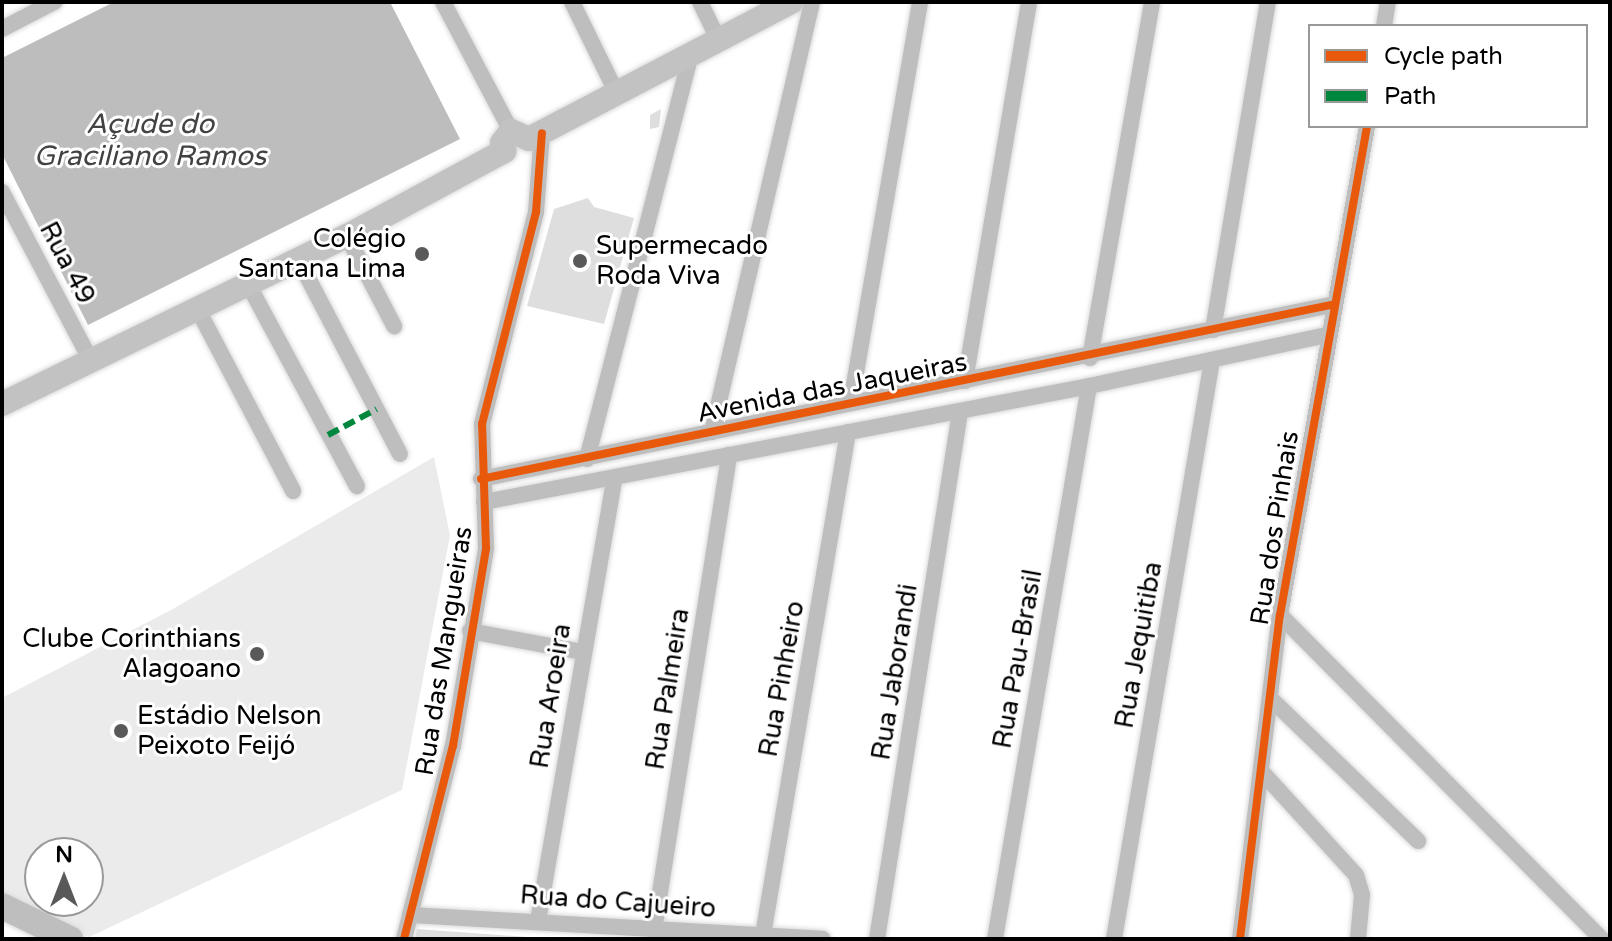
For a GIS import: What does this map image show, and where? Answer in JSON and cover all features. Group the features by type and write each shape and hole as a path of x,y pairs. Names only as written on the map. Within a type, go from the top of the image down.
{"main road":[{"path":"2,906 70,939"},
{"path":"2,922 34,939"}],"street":[{"path":"2,29 36,6 54,2"},
{"path":"443,2 522,138"},
{"path":"572,2 617,94"},
{"path":"700,2 719,41"},
{"path":"2,404 89,357 347,236 522,138 617,94 791,2"},
{"path":"712,432 812,2"},
{"path":"851,402 920,2"},
{"path":"965,381 1029,2"},
{"path":"1090,358 1152,2"},
{"path":"1213,330 1268,2"},
{"path":"1384,24 1388,2"},
{"path":"587,459 690,57"},
{"name":"Rua dos Pinhais","path":"1240,939 1280,615 1331,305 1367,128"},
{"name":"Rua das Mangueiras","path":"404,939 453,746 486,548 481,479 482,424 536,212 522,138"},
{"name":"Rua 49","path":"2,192 89,357"},
{"path":"347,236 394,326"},
{"path":"298,259 400,454"},
{"path":"247,282 357,486"},
{"name":"Avenida das Jaqueiras","path":"481,479 851,402 1090,358 1331,305"},
{"path":"196,306 293,491"},
{"name":"Avenida das Jaqueiras","path":"484,502 614,480 960,412 1326,335"},
{"name":"Rua Jequitiba","path":"1114,939 1212,360"},
{"path":"1002,375 1014,401"},
{"name":"Rua Pau-Brasil","path":"995,939 1089,386"},
{"name":"Rua Jaborandi","path":"877,939 960,412"},
{"name":"Rua Pinheiro","path":"763,935 848,432"},
{"name":"Rua Palmeira","path":"654,930 729,455"},
{"name":"Rua Aroeira","path":"538,921 614,480"},
{"path":"1280,615 1602,939"},
{"path":"470,631 582,652"},
{"path":"1270,698 1418,841"},
{"path":"1261,771 1356,875 1362,895 1358,939"},
{"name":"Rua do Cajueiro","path":"410,915 822,939"}],"shaded area":[{"name":"Clube Corinthians Alagoano","path":"434,457 450,535 402,790 89,937 46,917 104,917 104,837 24,837 24,907 2,897 2,698 171,610"}],"water":[{"name":"Açude do Graciliano Ramos","path":"114,2 390,2 460,139 88,325 2,154 2,58"}],"building":[{"path":"661,109 659,127 650,129 650,115"},
{"name":"Supermecado Roda Viva","path":"588,198 594,207 634,218 604,324 527,306 554,209"},
{"path":"417,929 527,937 527,939 415,939"}],"marked path":[{"path":"328,435 377,409"}],"cycle path":[{"path":"1240,939 1280,615 1367,128"},
{"path":"404,939 453,746 486,548 482,424 536,212 542,133"},
{"path":"481,479 1331,305"}],"place":[{"name":"Colégio Santana Lima","path":"422,254"},
{"name":"Supermecado Roda Viva","path":"580,261"},
{"name":"Clube Corinthians Alagoano","path":"257,654"},
{"name":"Estádio Nelson Peixoto Feijó","path":"121,731"}]}
